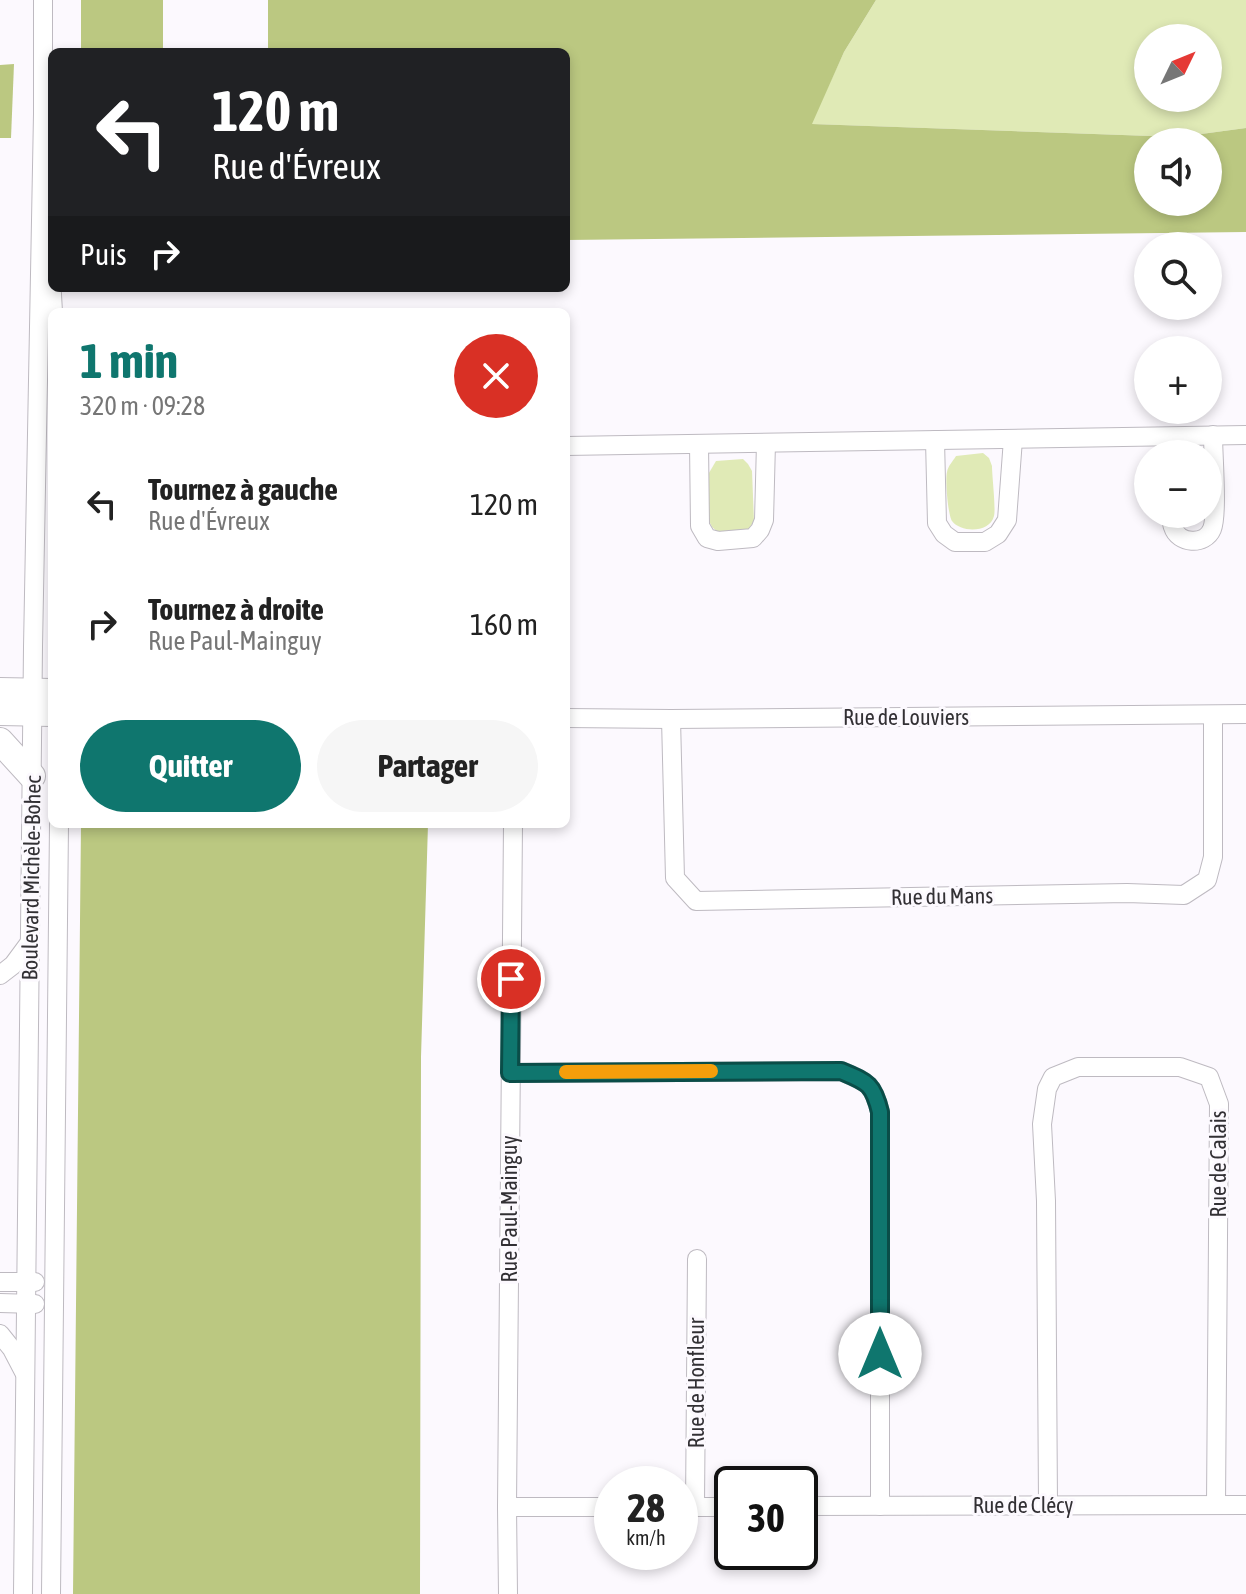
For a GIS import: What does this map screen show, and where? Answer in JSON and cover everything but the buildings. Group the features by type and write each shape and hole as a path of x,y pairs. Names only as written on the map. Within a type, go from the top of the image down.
{"highway":[{"path":"0,691 42,702"},
{"path":"0,712 42,702"},
{"path":"0,741 32,776"}],"street":[{"name":"Boulevard Michèle-Bohec","path":"43,0 43,114 48,198"},
{"name":"Boulevard Michèle-Bohec","path":"23,1594 32,776 42,702 47,175"},
{"path":"1213,435 1213,440"},
{"path":"1190,440 1213,435 1246,435"},
{"path":"935,440 937,523 944,534 955,542 971,543 985,542 998,534 1007,520 1013,439"},
{"path":"570,446 1013,439 1134,444"},
{"path":"699,444 700,526 707,538 718,541 753,538 760,530 764,520 766,443"},
{"path":"1173,528 1179,537 1191,541 1204,539 1212,528"},
{"name":"Rue de Louviers","path":"570,718 1246,714"},
{"name":"Rue du Mans","path":"671,719 675,878 696,901 1127,893 1184,895 1207,880 1213,857 1213,715"},
{"name":"Boulevard Michèle-Bohec","path":"51,1594 59,828"},
{"name":"Rue Paul-Mainguy","path":"508,1594 513,828"},
{"path":"0,975 13,965 30,942"},
{"name":"Rue de Calais","path":"1048,1504 1046,1201 1042,1124 1047,1089 1053,1077 1078,1067 1129,1066 1180,1067 1209,1077 1219,1104 1216,1505"},
{"path":"510,1073 841,1071 866,1081 876,1095 880,1112 880,1506"},
{"name":"Rue de Honfleur","path":"689,1466 697,1259"},
{"path":"0,1282 54,1283"},
{"path":"0,1303 54,1304"},
{"path":"0,1334 25,1373"},
{"name":"Rue de Clécy","path":"818,1506 1246,1505"},
{"path":"507,1507 594,1507"}],"green space":[{"path":"81,0 163,0 163,48 81,48"},
{"path":"268,0 876,0 844,52 812,124 1134,135 1134,216 1222,216 1222,131 1246,128 1246,232 570,240 570,48 268,48"},
{"path":"876,0 1246,0 1246,128 1222,131 1222,128 1134,128 1134,135 811,124 844,52"},
{"path":"14,64 11,138 0,138 0,65"},
{"path":"983,453 992,466 994,516 987,526 962,528 951,518 946,476 956,456"},
{"path":"743,459 752,471 754,521 749,529 720,534 709,521 706,478 716,461"},
{"path":"81,828 428,828 421,1057 420,1594 73,1594"}],"slow traffic":[{"path":"566,1072 711,1071"}],"route":[{"path":"511,979 510,1073 841,1071 866,1081 876,1095 880,1112 880,1354"}]}
